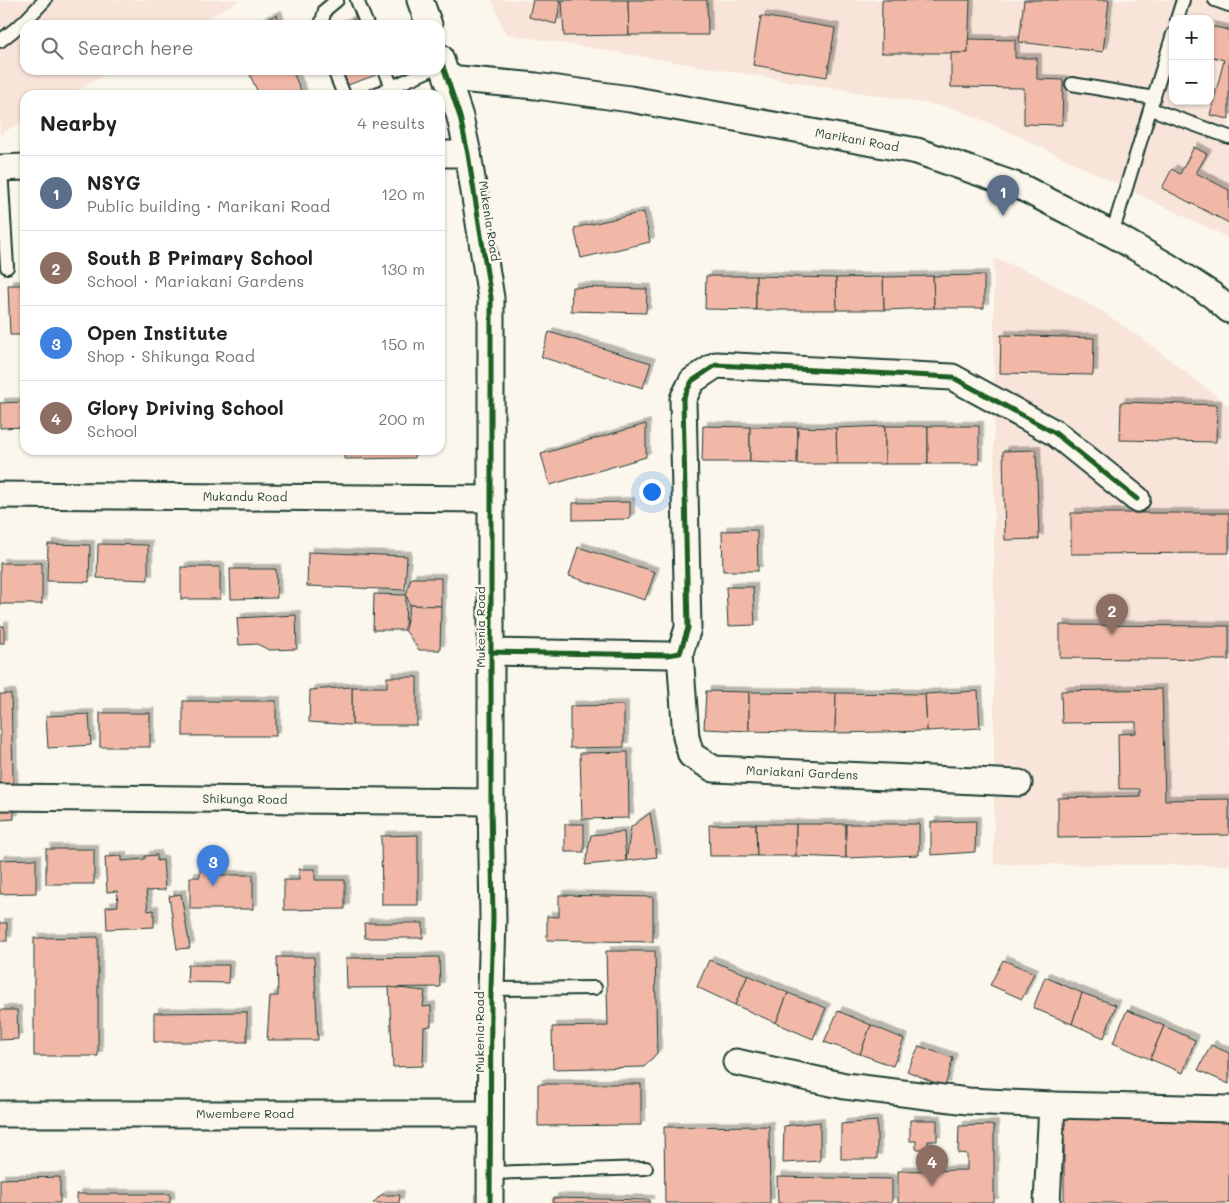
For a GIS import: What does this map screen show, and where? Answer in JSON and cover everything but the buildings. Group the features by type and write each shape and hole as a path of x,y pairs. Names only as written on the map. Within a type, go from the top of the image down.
{"street":[{"path":"420,0 427,20"},
{"name":"Marikani Road","path":"445,68 536,86 630,99 917,151 1023,188 1112,234 1174,270 1212,295 1229,310"},
{"name":"Mukenia Road","path":"443,75 460,117 468,154 491,298 491,802 493,919 490,989 490,1203"},
{"path":"445,154 468,154"},
{"path":"491,652 668,655 680,653 688,628 683,399 692,381 716,365 952,377 1055,433 1138,499"},
{"name":"Mukandu Road","path":"0,496 491,500"},
{"name":"Mariakani Gardens","path":"680,653 686,737 691,755 714,769 1019,783"},
{"name":"Shikunga Road","path":"0,797 491,802"},
{"path":"736,1062 845,1086 968,1101 1229,1109"},
{"path":"1047,1203 1052,1105"},
{"name":"Mwembere Road","path":"0,1114 490,1114"}],"lane":[{"path":"26,20 44,0"},
{"path":"322,20 325,10 337,0"},
{"path":"356,0 365,20"},
{"path":"1178,15 1183,0"},
{"path":"1215,0 1229,5"},
{"path":"0,42 20,25"},
{"path":"1112,234 1169,47"},
{"path":"336,75 342,90"},
{"path":"387,75 392,87"},
{"path":"385,90 421,75"},
{"path":"1072,84 1152,104 1229,137"},
{"path":"7,267 3,235 9,167"},
{"path":"490,989 595,988"},
{"path":"490,1173 646,1168"}],"shaded area":[{"path":"0,0 240,0 204,20 20,20 20,75 105,75 78,90 20,90 20,123 0,134"},
{"path":"492,0 1229,0 1229,238 997,126 953,108 506,34"},
{"path":"994,258 1033,273 1103,312 1153,347 1229,406 1229,865 994,864"}],"cycle path":[{"path":"445,72 460,117 468,154 491,298 491,802 493,919 490,1203"},
{"path":"491,652 668,655 680,653 688,628 683,399 692,381 716,365 952,377 1055,433 1137,499"}],"place":[{"name":"NSYG","path":"1003,216"},
{"name":"South B Primary School","path":"1112,635"},
{"name":"Open Institute","path":"213,886"},
{"name":"Glory Driving School","path":"932,1186"}]}
